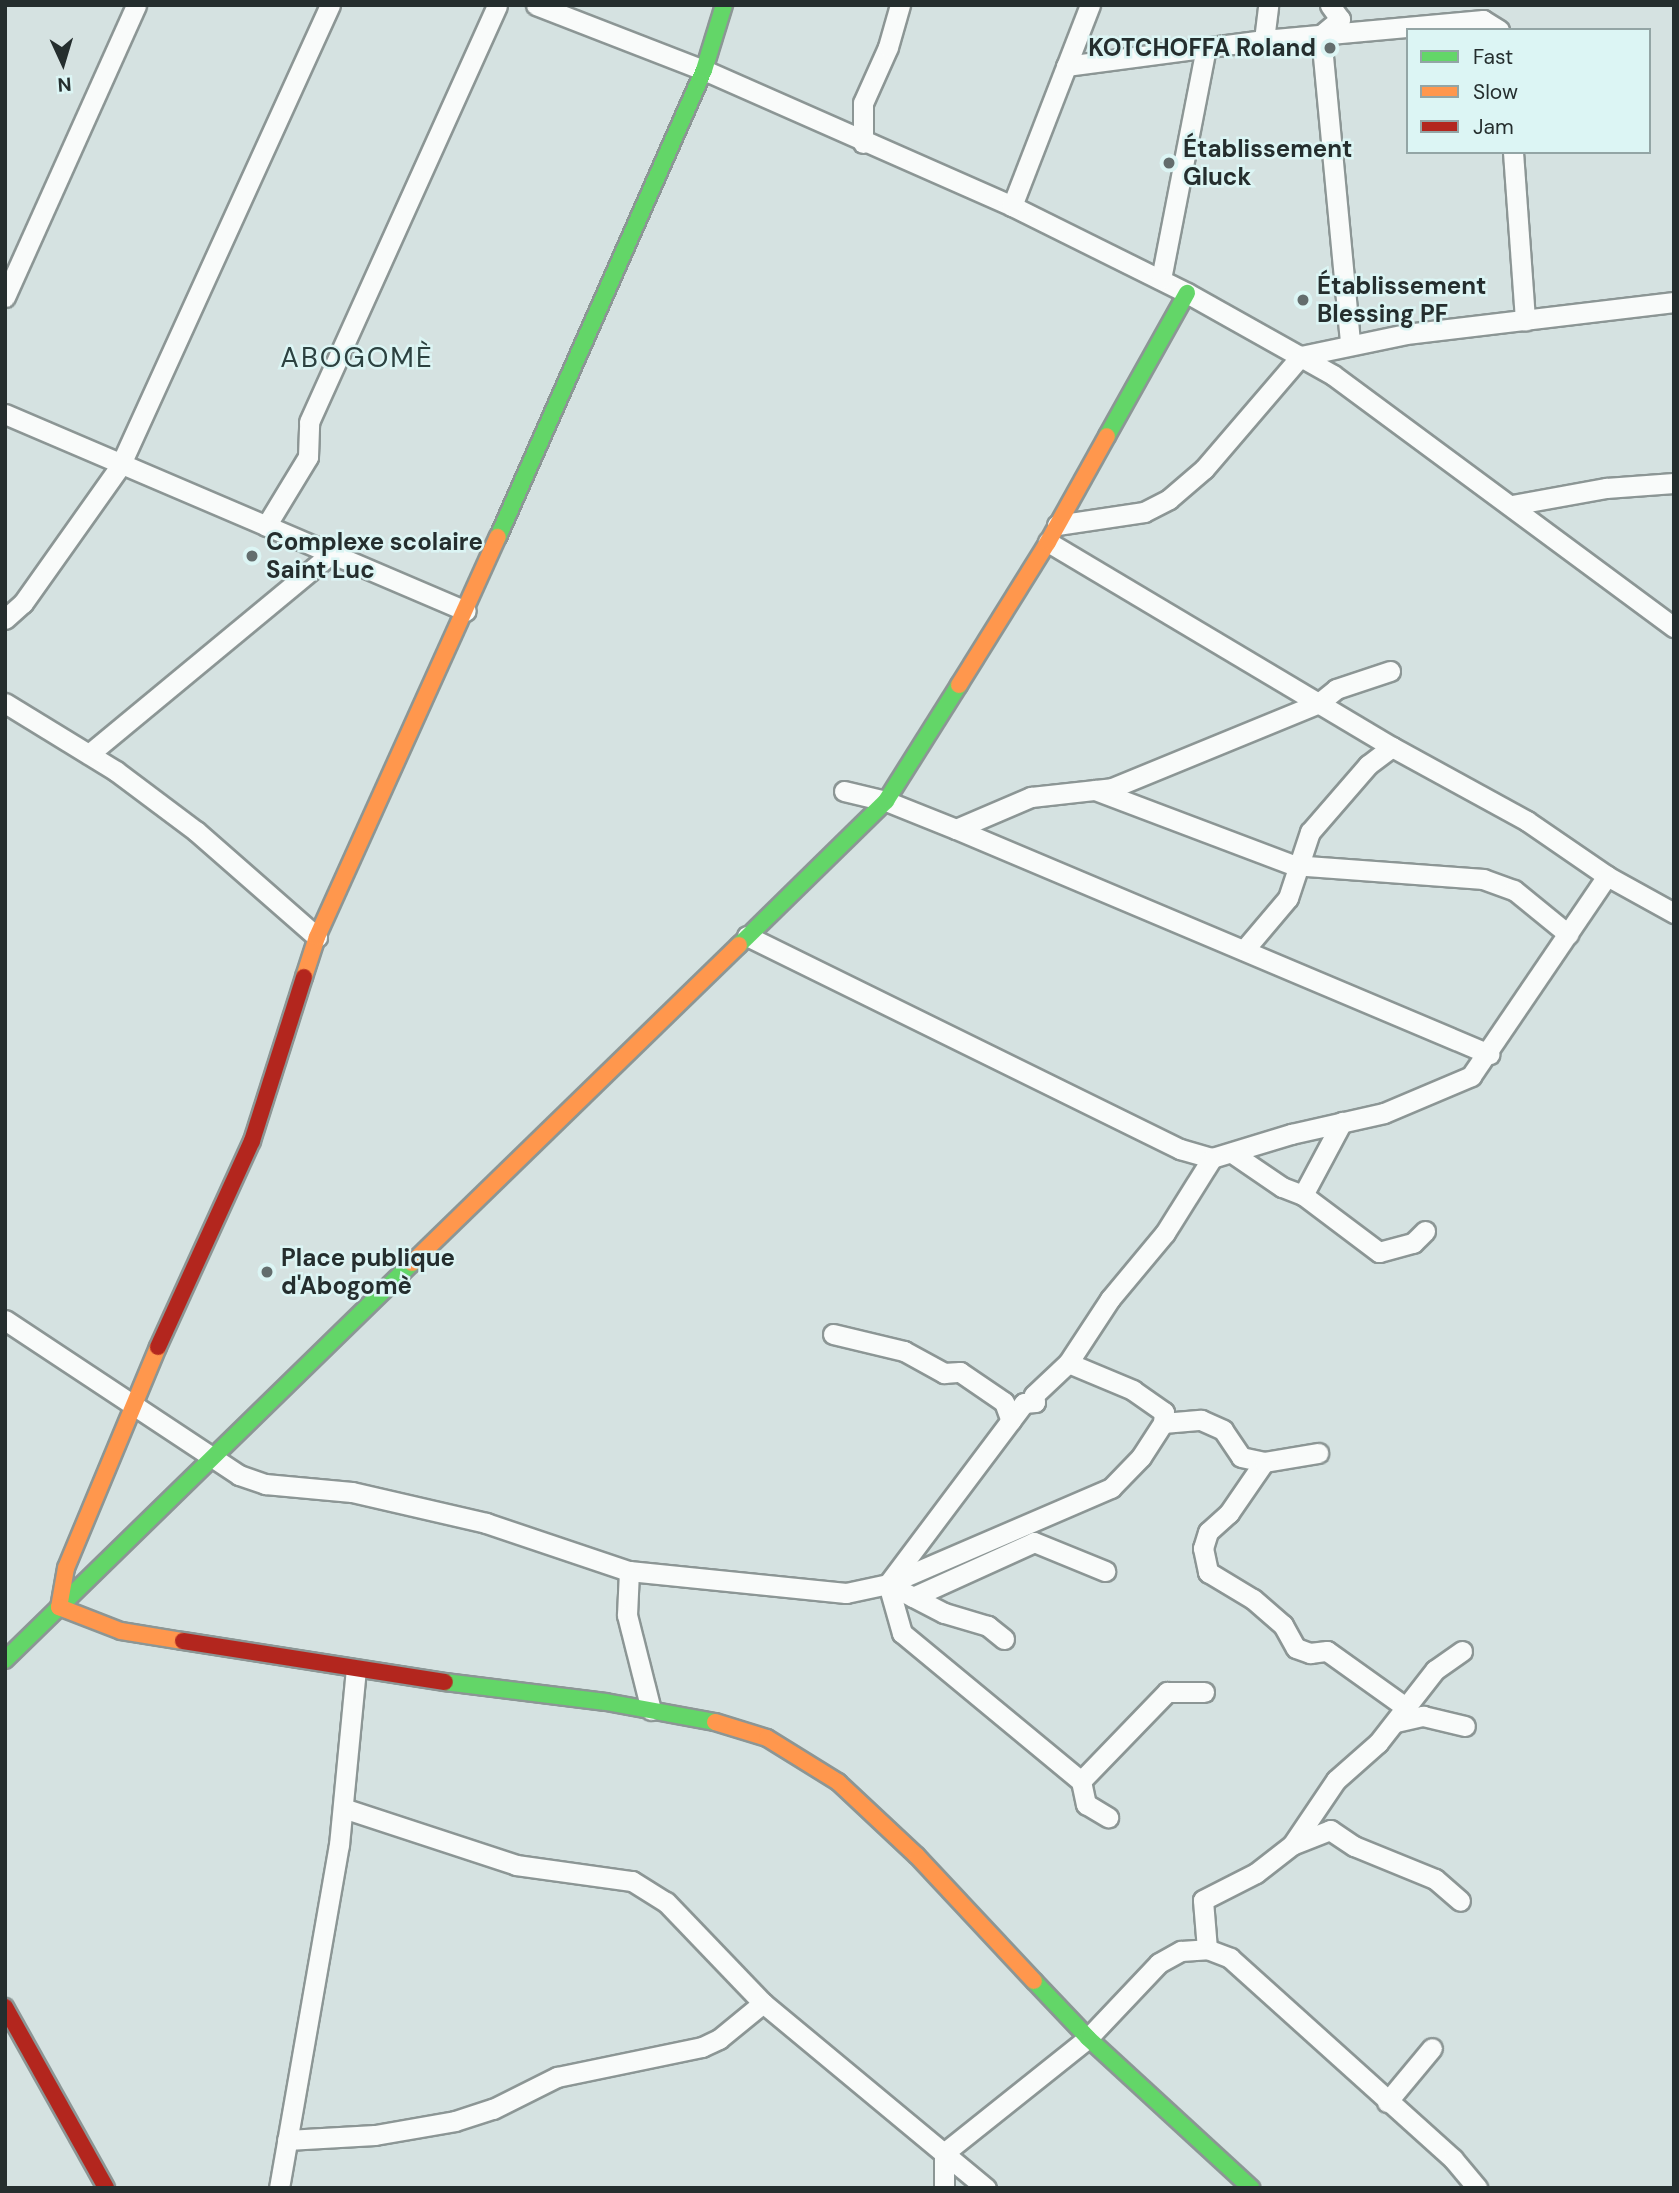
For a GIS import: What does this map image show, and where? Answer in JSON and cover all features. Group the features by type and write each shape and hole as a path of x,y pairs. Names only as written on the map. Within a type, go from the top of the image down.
{"street":[{"path":"5,297 136,5"},
{"path":"5,619 23,603 120,466 330,5"},
{"path":"266,526 308,457 309,422 497,5"},
{"path":"536,5 704,70 863,143 1012,206 1187,293 1301,356 1512,505 1674,627"},
{"path":"59,1607 66,1568 132,1403 251,1141 317,937 466,611 704,70 724,5"},
{"path":"863,143 863,103 888,47 900,5"},
{"path":"1012,206 1090,5"},
{"path":"1264,40 1268,5"},
{"path":"1321,35 1340,19 1330,5"},
{"path":"1066,66 1264,40 1482,20 1496,28"},
{"path":"1321,35 1350,343"},
{"path":"1161,279 1206,48"},
{"path":"1513,154 1525,321"},
{"path":"5,1660 886,801 1053,533 1187,293"},
{"path":"1053,533 1144,512 1169,499 1204,469 1301,356 1350,343 1674,302"},
{"path":"5,414 120,466 466,611"},
{"path":"1512,505 1606,488 1674,483"},
{"path":"1053,533 1319,703 1392,747 1516,814 1607,876 1674,913"},
{"path":"89,754 331,554"},
{"path":"5,593 23,603"},
{"path":"956,829 1031,797 1112,788 1319,703 1336,689 1390,671"},
{"path":"5,704 89,754 196,831 317,937"},
{"path":"1244,950 1288,898 1302,866 1302,849 1310,832 1368,765 1392,747"},
{"path":"1095,790 1246,849 1302,866 1483,879 1514,890 1568,934"},
{"path":"845,791 886,801 956,829 1489,1054"},
{"path":"747,936 1180,1149 1212,1158 1235,1154 1291,1133 1384,1113 1447,1090 1471,1076 1489,1054 1607,876"},
{"path":"1303,1195 1342,1122"},
{"path":"1235,1154 1282,1187 1303,1195 1379,1252 1413,1243 1425,1231"},
{"path":"888,1584 1024,1403 1035,1402 1034,1395 1068,1363 1110,1298 1165,1233 1212,1158"},
{"path":"5,1320 239,1475 265,1484 352,1492 486,1523 629,1571 846,1593 888,1584 1111,1489 1142,1457 1163,1423 1164,1412 1133,1390 1068,1363"},
{"path":"833,1334 904,1351 944,1373 960,1372 1004,1402 1011,1421"},
{"path":"1163,1423 1201,1420 1223,1430 1241,1457 1264,1462 1318,1453"},
{"path":"1264,1462 1229,1513 1208,1532 1203,1548 1208,1572 1252,1599 1283,1625 1296,1647 1310,1653 1327,1651 1402,1715 1423,1716 1465,1726"},
{"path":"913,1597 1034,1542 1105,1571"},
{"path":"629,1571 627,1615 651,1710"},
{"path":"888,1584 944,1613 988,1626 1004,1639"},
{"path":"888,1584 902,1633 1081,1781 1086,1804 1108,1817"},
{"path":"59,1607 121,1631 356,1670 698,1717 767,1738 838,1782 961,1901 1088,2038 1251,2188"},
{"path":"1292,1845 1336,1780 1402,1715 1435,1670 1462,1651"},
{"path":"279,2188 342,1808 356,1670"},
{"path":"1081,1781 1167,1692 1204,1692"},
{"path":"342,1808 516,1866 632,1881 666,1902 763,2003 986,2188"},
{"path":"1207,1950 1203,1900 1256,1872 1292,1845 1330,1830 1363,1850 1435,1879 1460,1901"},
{"path":"944,2153 1088,2038 1159,1963 1181,1951 1207,1950 1230,1958 1452,2159 1476,2188"},
{"path":"287,2140 375,2135 455,2121 492,2109 557,2077 702,2047 719,2039 763,2003"},
{"path":"5,2007 106,2188"},
{"path":"1387,2102 1432,2048"},
{"path":"944,2153 944,2188"}],"traffic: fast":[{"path":"498,537 704,70 724,5"},
{"path":"1107,436 1187,293"},
{"path":"739,945 886,801 959,685"},
{"path":"5,1660 412,1263"},
{"path":"445,1682 606,1702 715,1722"},
{"path":"1034,1981 1088,2038 1251,2188"}],"traffic: slow":[{"path":"959,685 1048,542 1107,436"},
{"path":"304,977 317,937 498,537"},
{"path":"412,1263 739,945"},
{"path":"158,1347 66,1568 59,1607 121,1631 183,1641"},
{"path":"715,1722 767,1738 838,1782 917,1856 1034,1981"}],"traffic: jam":[{"path":"158,1347 252,1141 304,977"},
{"path":"183,1641 445,1682"},
{"path":"5,2007 106,2188"}],"place":[{"name":"KOTCHOFFA Roland","path":"1330,48"},
{"name":"Établissement Gluck","path":"1169,163"},
{"name":"Établissement Blessing PF","path":"1303,300"},
{"name":"Complexe scolaire Saint Luc","path":"252,556"},
{"name":"Place publique d'Abogomè","path":"267,1272"}],"district":[{"name":"ABOGOMÈ","path":"357,358"}]}
